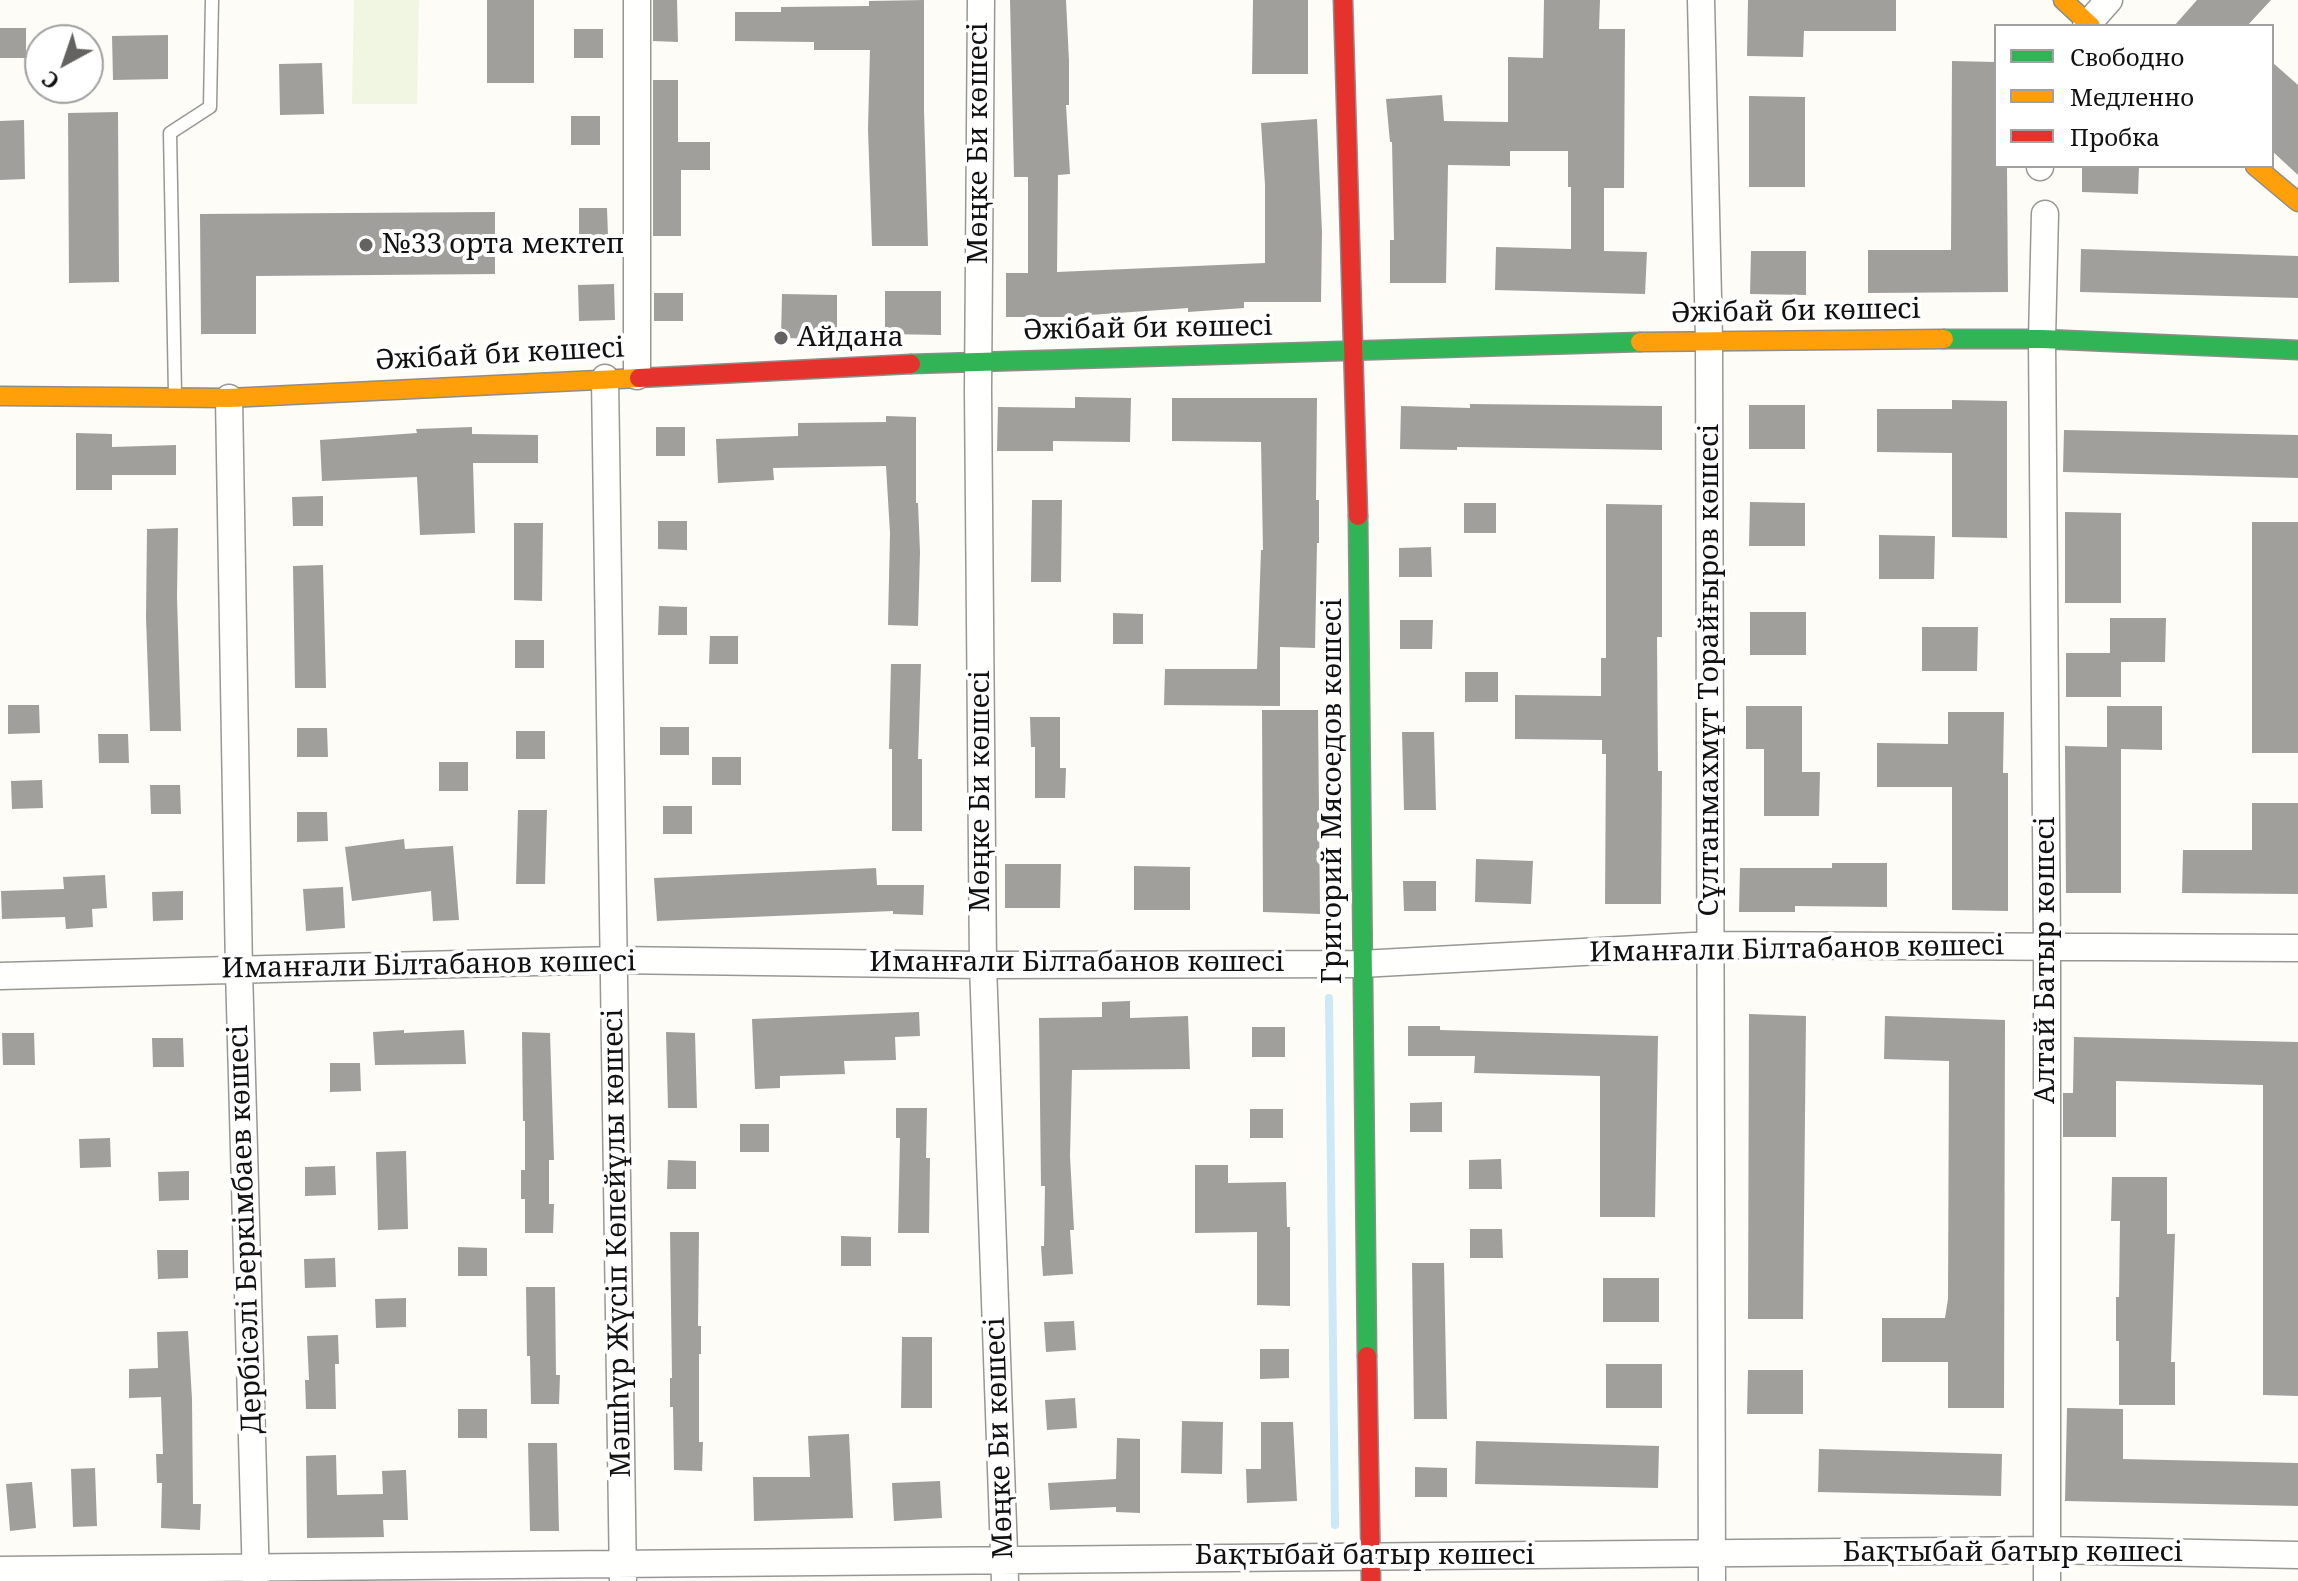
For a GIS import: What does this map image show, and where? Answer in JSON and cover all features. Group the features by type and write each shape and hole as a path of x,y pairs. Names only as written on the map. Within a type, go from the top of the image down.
{"street":[{"path":"637,0 637,376"},
{"name":"Мөңке Би көшесі","path":"981,0 978,361 983,965 1005,1570"},
{"name":"Григорий Мясоедов көшесі","path":"1343,0 1360,588 1361,964 1371,1568"},
{"name":"Сұлтанмахмұт Торайғыров көшесі","path":"1701,0 1709,340 1712,1581"},
{"path":"2063,0 2087,24"},
{"path":"2089,24 2109,0"},
{"path":"2257,168 2298,202"},
{"name":"Алтай Батыр көшесі","path":"2045,214 2042,339 2047,948 2047,1581"},
{"name":"Әжібай би көшесі","path":"0,396 229,398 978,361 1709,340 2042,339 2298,350"},
{"name":"Мәшһүр Жүсіп Көпейұлы көшесі","path":"605,378 623,1572"},
{"name":"Дербісәлі Беркімбаев көшесі","path":"229,398 239,970 256,1574"},
{"name":"Иманғали Білтабанов көшесі","path":"0,976 614,960 983,965 1361,964 1712,945 2298,948"},
{"name":"Бақтыбай батыр көшесі","path":"0,1570 256,1574 1371,1568 1712,1554 2048,1550 2298,1555"}],"lane":[{"path":"175,397 170,133 210,107 212,0"}],"green space":[{"path":"354,0 419,0 417,104 352,104"}],"building":[{"path":"487,0 534,0 534,83 487,83"},
{"path":"653,0 677,0 678,42 653,41"},
{"path":"924,0 928,246 872,246 868,129 870,50 814,50 814,42 735,41 735,12 781,12 781,7 869,6 869,1"},
{"path":"1010,0 1066,0 1069,105 1066,105 1070,174 1058,175 1057,272 1265,263 1261,123 1317,119 1322,232 1321,302 1244,302 1244,308 1188,312 1188,308 1062,317 1006,317 1006,273 1028,273 1028,177 1014,177"},
{"path":"1253,0 1308,0 1308,74 1252,74"},
{"path":"1544,0 1600,0 1599,29 1625,29 1624,188 1604,188 1604,251 1647,252 1645,294 1495,290 1496,247 1571,249 1568,151 1510,151 1510,166 1448,165 1446,283 1390,283 1390,240 1394,240 1392,142 1386,99 1442,95 1444,121 1508,122 1508,57 1543,58"},
{"path":"1748,0 1896,0 1896,31 1804,31 1803,57 1747,56"},
{"path":"2197,0 2271,0 2249,24 2176,24"},
{"path":"0,28 24,28 24,58 0,58"},
{"path":"574,29 603,29 603,58 574,58"},
{"path":"168,35 168,79 113,80 112,36"},
{"path":"1952,61 1994,62 1994,168 2007,168 2008,292 1868,293 1868,250 1951,250"},
{"path":"322,63 324,114 280,115 279,64"},
{"path":"2274,64 2298,85 2298,175 2274,153"},
{"path":"653,80 678,80 678,142 710,142 710,170 681,170 681,236 653,236"},
{"path":"1749,96 1805,97 1805,187 1749,187"},
{"path":"118,112 119,282 69,283 68,113"},
{"path":"571,116 600,116 600,145 571,145"},
{"path":"24,120 25,179 0,180 0,121"},
{"path":"2082,168 2139,168 2138,194 2082,192"},
{"path":"579,208 607,208 608,236 579,236"},
{"path":"495,212 495,274 256,276 256,334 201,334 200,214"},
{"path":"2081,249 2298,256 2298,298 2080,292"},
{"path":"1751,251 1806,251 1806,295 1750,294"},
{"path":"614,284 615,320 579,321 578,285"},
{"path":"885,291 941,291 941,335 885,334"},
{"path":"654,293 683,293 683,321 654,321"},
{"path":"782,294 837,295 837,339 781,338"},
{"path":"1075,397 1131,398 1130,442 1053,441 1053,451 997,451 998,407 1075,408"},
{"path":"1172,398 1317,398 1316,500 1319,500 1319,543 1315,648 1280,647 1280,706 1164,705 1165,669 1257,669 1263,550 1261,442 1172,441"},
{"path":"1952,400 2007,401 2007,538 1952,537 1952,453 1877,452 1877,409 1952,409"},
{"path":"1470,404 1662,406 1662,450 1400,449 1401,406 1470,408"},
{"path":"1749,405 1805,405 1805,449 1749,449"},
{"path":"886,416 916,417 916,503 920,552 918,626 888,625 890,533 886,466 773,468 774,480 718,483 716,439 798,436 798,423 886,422"},
{"path":"472,427 472,434 538,435 538,463 473,463 475,533 420,535 417,477 322,481 320,440 417,433 416,429"},
{"path":"656,427 685,427 685,456 656,456"},
{"path":"2064,430 2298,435 2298,478 2063,472"},
{"path":"76,433 112,434 112,447 176,445 176,475 112,475 112,490 76,490"},
{"path":"323,496 323,526 293,526 292,497"},
{"path":"1032,500 1062,500 1061,582 1031,582"},
{"path":"1750,502 1805,503 1805,546 1749,546"},
{"path":"1464,503 1496,503 1496,533 1464,533"},
{"path":"1606,504 1662,505 1662,637 1657,637 1658,771 1662,771 1661,904 1605,904 1606,754 1602,754 1602,740 1515,739 1515,695 1601,696 1601,658 1606,658"},
{"path":"2065,512 2121,513 2121,603 2065,603"},
{"path":"658,521 687,521 687,550 658,549"},
{"path":"2252,522 2298,522 2298,753 2252,753"},
{"path":"514,523 543,523 542,601 514,600"},
{"path":"178,528 181,731 150,731 147,529"},
{"path":"1879,535 1935,536 1934,579 1879,579"},
{"path":"1431,547 1432,577 1399,577 1399,548"},
{"path":"323,565 326,688 295,688 293,566"},
{"path":"659,606 687,607 687,635 658,635"},
{"path":"1750,612 1806,612 1806,655 1750,655"},
{"path":"1113,613 1143,614 1143,644 1113,644"},
{"path":"2110,618 2166,618 2165,662 2121,662 2121,697 2066,697 2066,653 2110,653"},
{"path":"1400,620 1433,620 1432,649 1400,649"},
{"path":"1922,627 1978,627 1977,671 1922,671"},
{"path":"710,636 738,636 738,664 709,664"},
{"path":"515,640 544,640 544,668 515,668"},
{"path":"891,664 921,664 918,759 922,759 922,831 892,831 892,749 889,749"},
{"path":"1465,672 1498,672 1498,702 1465,702"},
{"path":"8,705 39,705 40,733 8,734"},
{"path":"1746,706 1802,706 1802,772 1820,772 1819,816 1764,816 1764,749 1746,749"},
{"path":"2107,706 2162,706 2162,750 2121,749 2121,893 2066,893 2065,746 2107,747"},
{"path":"1262,710 1318,710 1320,914 1263,912"},
{"path":"1948,712 2004,712 2003,773 2008,773 2008,911 1952,910 1952,787 1877,787 1877,743 1948,744"},
{"path":"1030,717 1060,717 1060,768 1066,768 1065,798 1035,798 1035,747 1031,747"},
{"path":"660,727 689,727 689,755 660,755"},
{"path":"297,728 327,728 328,757 297,757"},
{"path":"516,731 545,731 545,759 516,759"},
{"path":"1402,732 1434,732 1436,810 1404,810"},
{"path":"98,734 128,734 129,763 99,763"},
{"path":"712,757 741,757 741,785 712,785"},
{"path":"439,762 468,762 468,791 439,791"},
{"path":"42,780 43,808 12,809 11,781"},
{"path":"150,785 180,785 181,814 151,814"},
{"path":"2252,803 2298,803 2298,894 2182,893 2183,850 2252,850"},
{"path":"663,806 692,806 692,834 663,834"},
{"path":"518,810 547,810 545,884 516,884"},
{"path":"297,812 327,812 328,841 297,842"},
{"path":"404,839 405,849 453,846 459,920 433,921 431,891 352,901 345,847"},
{"path":"1476,859 1533,861 1531,904 1475,902"},
{"path":"1832,863 1887,863 1887,907 1795,906 1795,912 1739,912 1740,868 1832,868"},
{"path":"1005,864 1061,864 1060,908 1005,908"},
{"path":"1134,866 1190,867 1190,910 1134,910"},
{"path":"876,868 877,885 924,885 923,915 893,914 893,911 657,921 654,878"},
{"path":"105,875 107,908 92,909 93,927 66,929 65,917 2,919 1,891 64,889 63,877"},
{"path":"1403,881 1436,881 1436,911 1404,911"},
{"path":"343,887 345,928 306,931 303,889"},
{"path":"183,891 183,920 153,921 152,892"},
{"path":"1130,1001 1130,1018 1188,1016 1190,1069 1072,1070 1070,1156 1074,1230 1070,1230 1073,1274 1043,1276 1041,1246 1044,1246 1045,1186 1041,1186 1039,1018 1102,1017 1102,1002"},
{"path":"919,1012 920,1036 895,1037 896,1060 844,1061 845,1074 780,1076 780,1088 755,1089 752,1019"},
{"path":"1749,1014 1806,1016 1803,1319 1748,1319"},
{"path":"1885,1016 2005,1020 2004,1408 1948,1408 1948,1362 1882,1362 1882,1318 1945,1318 1948,1299 1949,1061 1884,1059"},
{"path":"1408,1026 1440,1026 1440,1030 1658,1036 1655,1217 1600,1217 1600,1076 1474,1073 1475,1056 1408,1056"},
{"path":"1252,1027 1285,1027 1285,1057 1252,1057"},
{"path":"404,1030 404,1033 464,1030 466,1064 375,1065 373,1032"},
{"path":"522,1032 550,1033 554,1160 549,1160 549,1204 554,1204 553,1233 525,1233 525,1199 521,1199 521,1170 525,1170"},
{"path":"666,1032 695,1033 697,1108 668,1108"},
{"path":"2,1033 34,1033 35,1065 3,1065"},
{"path":"2074,1037 2298,1042 2298,1396 2263,1395 2263,1085 2116,1081 2116,1137 2063,1137 2063,1093 2073,1093"},
{"path":"152,1038 183,1038 184,1067 153,1067"},
{"path":"330,1063 360,1063 361,1091 330,1092"},
{"path":"1442,1102 1442,1132 1410,1132 1410,1103"},
{"path":"896,1108 927,1108 929,1233 898,1233 900,1138 896,1138"},
{"path":"1250,1109 1283,1109 1283,1138 1250,1138"},
{"path":"740,1124 769,1124 769,1152 740,1152"},
{"path":"110,1138 111,1167 80,1168 79,1139"},
{"path":"406,1151 408,1229 378,1230 376,1152"},
{"path":"1501,1159 1502,1189 1469,1189 1469,1160"},
{"path":"668,1160 696,1161 696,1189 667,1189"},
{"path":"1195,1165 1228,1165 1228,1183 1286,1182 1287,1227 1290,1227 1290,1306 1257,1305 1257,1232 1195,1233"},
{"path":"335,1166 336,1195 305,1196 305,1167"},
{"path":"189,1171 189,1200 159,1201 158,1172"},
{"path":"2112,1177 2167,1177 2167,1234 2175,1234 2171,1362 2175,1362 2175,1405 2119,1405 2116,1297 2119,1297 2120,1221 2111,1221"},
{"path":"1470,1229 1502,1229 1503,1258 1470,1258"},
{"path":"670,1232 699,1232 699,1442 703,1442 702,1471 674,1470 673,1407 670,1407"},
{"path":"841,1236 871,1237 871,1266 841,1266"},
{"path":"458,1247 487,1248 487,1276 458,1276"},
{"path":"157,1250 188,1250 188,1278 158,1279"},
{"path":"335,1258 336,1287 305,1288 304,1259"},
{"path":"1412,1263 1444,1263 1447,1419 1414,1419"},
{"path":"1603,1278 1659,1278 1659,1322 1603,1322"},
{"path":"526,1287 555,1287 559,1404 531,1404"},
{"path":"406,1298 406,1327 376,1328 375,1299"},
{"path":"1074,1321 1076,1350 1046,1352 1044,1322"},
{"path":"188,1331 193,1504 201,1504 200,1530 161,1528 162,1483 157,1483 156,1454 163,1454 161,1397 129,1398 129,1369 158,1368 157,1332"},
{"path":"338,1335 336,1409 306,1409 305,1380 309,1380 307,1336"},
{"path":"902,1337 932,1337 932,1408 901,1408"},
{"path":"1260,1349 1289,1349 1289,1378 1260,1379"},
{"path":"1606,1364 1662,1364 1662,1408 1606,1408"},
{"path":"1748,1370 1803,1370 1803,1414 1747,1414"},
{"path":"1075,1398 1077,1428 1047,1430 1045,1400"},
{"path":"2067,1408 2123,1409 2123,1459 2298,1463 2298,1506 2065,1501"},
{"path":"458,1409 487,1409 487,1438 458,1438"},
{"path":"1182,1421 1223,1422 1222,1474 1181,1473"},
{"path":"1261,1422 1293,1422 1297,1501 1247,1503 1246,1469 1261,1469"},
{"path":"849,1434 853,1518 754,1521 753,1477 810,1477 808,1436"},
{"path":"1117,1438 1140,1439 1140,1513 1116,1512 1116,1507 1050,1510 1048,1483 1116,1479"},
{"path":"1476,1441 1659,1446 1658,1488 1475,1484"},
{"path":"528,1443 557,1443 559,1531 530,1531"},
{"path":"1819,1449 2002,1454 2001,1496 1818,1492"},
{"path":"336,1455 337,1495 383,1494 382,1471 406,1470 408,1520 383,1520 384,1537 307,1538 306,1456"},
{"path":"1415,1467 1447,1468 1447,1497 1415,1497"},
{"path":"95,1468 97,1526 73,1527 71,1469"},
{"path":"940,1481 942,1518 894,1521 892,1483"},
{"path":"32,1482 36,1528 10,1531 6,1484"}],"waterway":[{"path":"1329,998 1335,1525"}],"traffic: fast":[{"path":"1944,339 2042,339 2298,350"},
{"path":"911,364 1640,342"},
{"path":"1358,516 1367,1356"}],"traffic: slow":[{"path":"2063,0 2089,24"},
{"path":"2257,168 2298,202"},
{"path":"1640,342 1944,339"},
{"path":"0,396 229,398 639,378"}],"traffic: jam":[{"path":"1343,0 1358,516"},
{"path":"639,378 911,364"},
{"path":"1367,1356 1371,1581"}],"place":[{"name":"№33 орта мектеп","path":"366,245"},
{"name":"Айдана","path":"781,338"}]}
